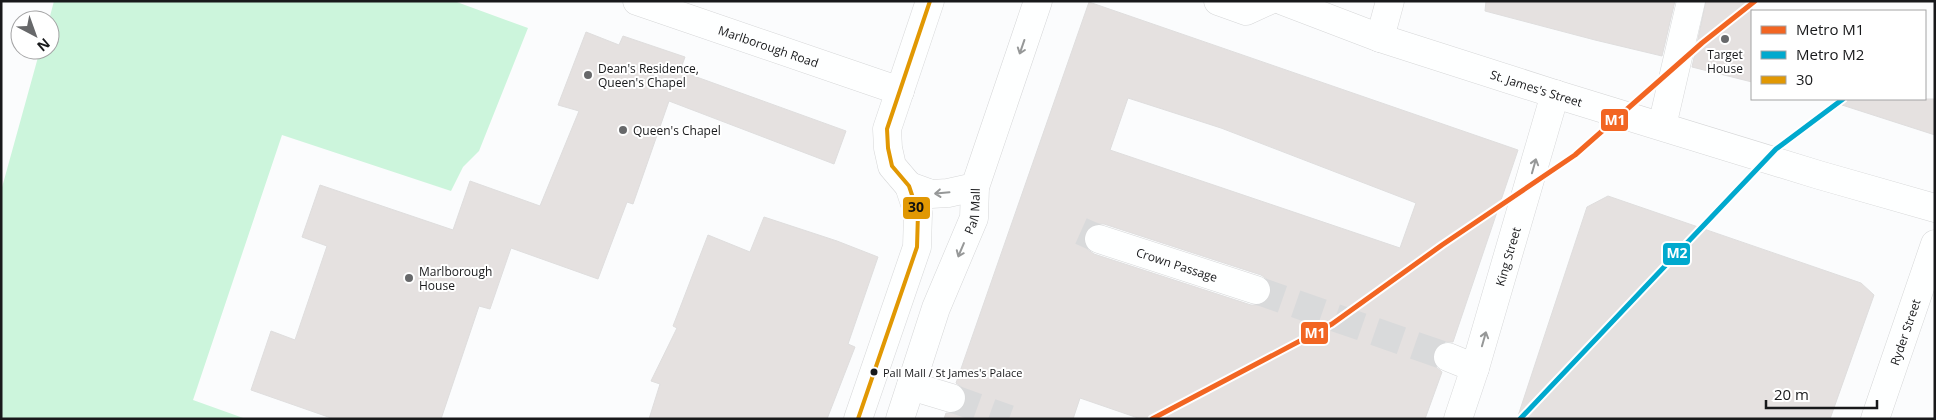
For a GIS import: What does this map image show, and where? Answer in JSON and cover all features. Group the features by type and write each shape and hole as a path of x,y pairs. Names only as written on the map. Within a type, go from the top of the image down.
{"main road":[{"name":"Marlborough Road","path":"637,1 900,91"},
{"path":"858,419 917,247 918,213 909,186 892,166 888,148 887,129 930,1"},
{"name":"Pall Mall","path":"900,419 936,308 974,218 975,187 1038,1"},
{"path":"1218,1 1246,11 1268,1"},
{"name":"St. James's Street","path":"1283,1 1380,38 1554,94 1818,175 1935,208"},
{"path":"1380,38 1390,1"},
{"path":"1662,126 1691,1"},
{"name":"King Street","path":"1458,419 1475,368 1554,94"},
{"path":"909,186 932,194 948,193 975,187"},
{"name":"Crown Passage","path":"1099,238 1256,290"},
{"name":"Ryder Street","path":"1875,419 1935,244"},
{"path":"1448,357 1475,368"},
{"path":"911,386 951,398"}],"green space":[{"path":"54,1 454,1 528,28 479,151 463,167 451,191 282,135 193,400 246,419 1,419 1,191 37,60 60,60 60,10 52,10"}],"building":[{"path":"1486,1 1675,1 1662,56 1485,11"},
{"name":"Target House","path":"1706,1 1752,1 1751,82 1692,67"},
{"path":"1089,2 1518,150 1453,342 1439,344 1433,352 1435,366 1442,372 1425,419 1141,419 1080,398 1073,419 944,419 946,413 955,413 961,410 966,403 966,394 963,388 956,383","holes":["1128,98 1221,128 1416,203 1400,248 1110,150","1096,224 1104,224 1261,275 1267,279 1271,286 1271,295 1267,301 1260,305 1251,305 1094,254 1087,249 1084,243 1084,235 1088,228"]},
{"path":"586,32 619,45 623,36 685,57 680,71 846,131 834,164 669,101 633,204 627,202 598,279 511,248 490,309 479,306 441,419 334,419 251,390 271,331 295,340 327,246 302,237 320,185 453,230 470,181 540,206 579,111 558,105"},
{"path":"1935,99 1935,135 1842,105 1843,100"},
{"path":"1608,196 1861,283 1874,295 1830,419 1517,419 1587,207"},
{"path":"764,217 837,241 878,257 848,344 855,347 827,419 649,419 660,384 651,381 677,328 673,326 708,235 750,252"}],"tunnel":[{"path":"1081,231 1099,239"},
{"path":"1256,290 1448,357"},
{"path":"951,398 1009,419"}],"metro line":[{"name":"M1","path":"1152,419 1332,324 1442,245 1575,155 1702,43 1755,1"},
{"name":"M2","path":"1520,419 1776,149 1842,100"}],"transit line":[{"name":"30","path":"858,419 917,247 918,213 909,186 892,166 888,148 887,129 930,1"}],"place":[{"name":"Target House","path":"1725,39"},
{"name":"Dean's Residence, Queen's Chapel","path":"588,75"},
{"name":"Queen's Chapel","path":"623,130"},
{"name":"Marlborough House","path":"409,278"},
{"name":"Pall Mall / St James's Palace","path":"874,372"}]}
